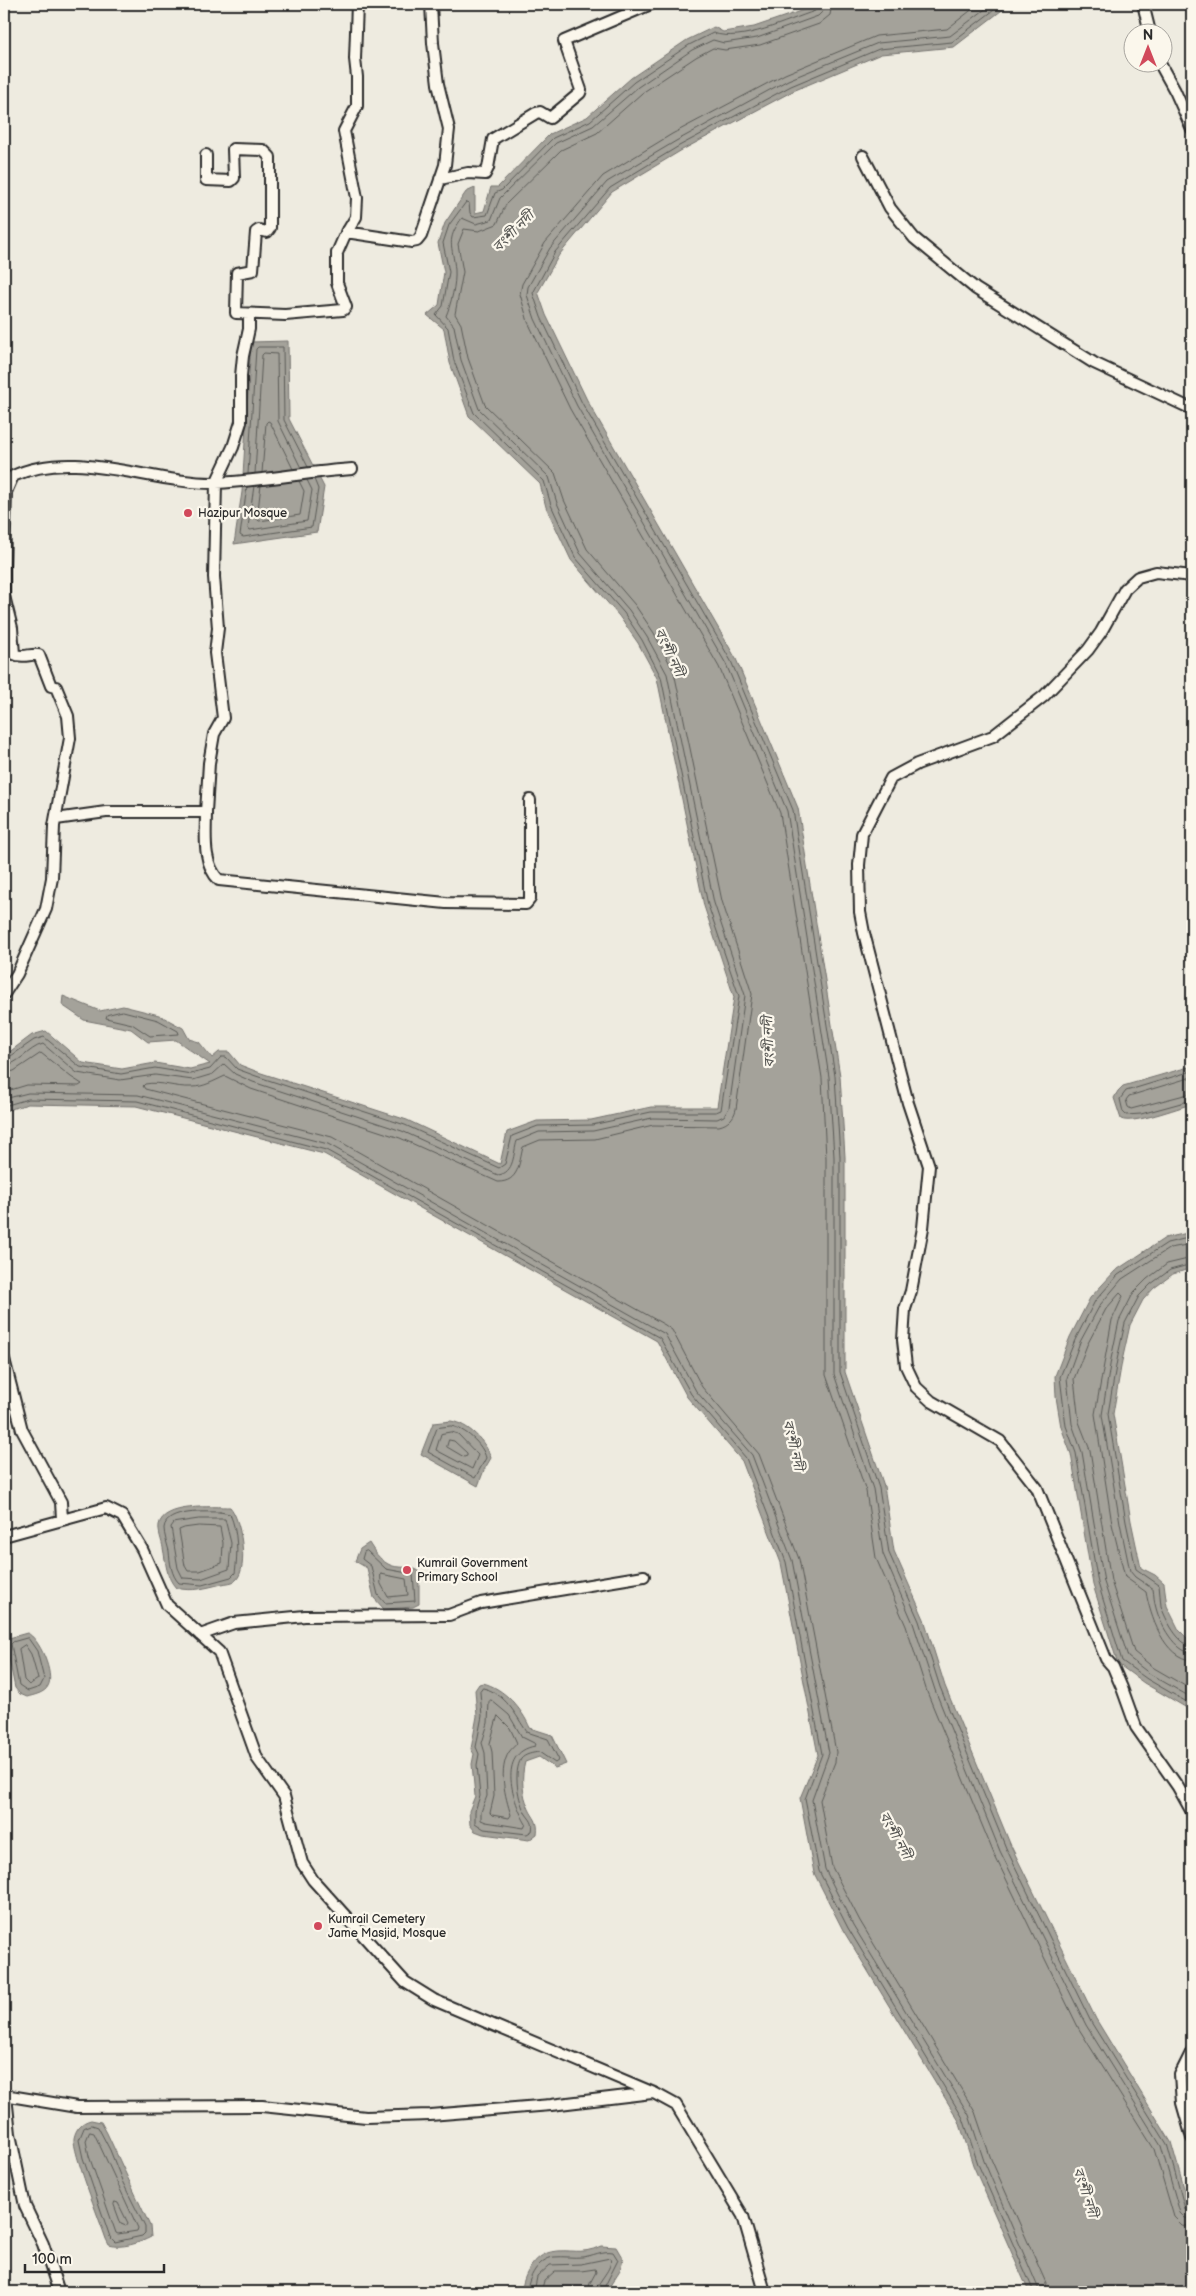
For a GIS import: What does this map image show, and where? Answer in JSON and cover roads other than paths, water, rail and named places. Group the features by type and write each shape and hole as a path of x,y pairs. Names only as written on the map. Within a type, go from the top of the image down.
{"street":[{"path":"206,155 206,180 231,182 234,178 233,149 263,150 270,158 270,228 267,232 259,230 256,232 253,270 239,272 237,275 236,313 285,316 343,310 346,308 337,283 337,253 346,232 356,217 357,198 344,131 357,106 355,59 357,4"},
{"path":"346,232 412,242 417,241 440,180 445,166 449,128 438,84 431,4"},
{"path":"440,180 468,174 485,174 488,168 492,140 536,113 540,112 550,118 580,93 564,41 651,4"},
{"path":"1143,4 1148,22"},
{"path":"1164,72 1175,91 1192,129"},
{"path":"863,156 890,208 914,238 976,289 1094,363 1192,409"},
{"path":"249,314 241,376 241,422 233,447 216,483 214,577 218,628 215,653 223,718 214,734 209,764 206,812 207,859 212,873 219,880 446,903 526,904 530,899 530,800"},
{"path":"4,994 17,974 46,909 52,878 56,819 70,738 68,716 56,687 51,686 39,655 21,657 14,654 12,628 4,596 6,492 13,476 41,466 58,465 132,470 170,480 216,483 352,468"},
{"path":"1192,576 1156,572 1138,577 1125,589 1101,632 1088,650 1044,696 992,736 917,764 891,778 862,834 859,865 860,912 864,933 908,1103 929,1166 923,1228 911,1291 905,1309 903,1340 906,1366 916,1386 931,1400 1000,1441 1037,1488 1106,1659 1113,1667 1122,1688 1136,1727 1178,1787 1192,1812"},
{"path":"56,819 106,812 206,812"},
{"path":"4,1359 22,1430 61,1502 62,1519"},
{"path":"4,1536 106,1508 122,1516 142,1549 167,1605 219,1652 257,1758 284,1796 302,1864 313,1880 405,1982 434,2000 654,2093 676,2105 743,2216 764,2292"},
{"path":"200,1635 234,1623 304,1616 449,1615 482,1603 644,1576"},
{"path":"1192,2051 1180,2075 1182,2103 1192,2138"},
{"path":"59,2292 43,2244 24,2206 10,2134 5,2096 78,2107 262,2106 366,2117 430,2115 551,2105 654,2093"}],"water":[{"name":"বংশী নদী","path":"821,4 1010,4 954,47 881,54 793,91 682,150 612,192 559,255 538,292 546,315 587,400 736,659 798,808 840,1076 845,1157 845,1372 884,1486 894,1551 924,1619 945,1686 1011,1846 1096,2019 1171,2142 1192,2216 1192,2292 1029,2292 973,2165 959,2121 843,1930 814,1873 800,1798 818,1755 781,1563 742,1461 687,1397 657,1341 324,1154 136,1106 28,1104 4,1111 4,1056 32,1035 46,1031 83,1063 122,1069 155,1063 190,1069 210,1064 176,1040 148,1042 131,1029 84,1020 62,1005 63,996 100,1011 123,1006 159,1015 183,1028 189,1039 199,1042 212,1058 219,1052 229,1052 240,1065 407,1120 500,1164 507,1132 537,1121 591,1120 651,1107 717,1107 734,997 704,906 657,678 638,643 619,616 571,560 546,507 540,484 469,416 450,363 444,329 427,315 439,305 444,272 438,243 445,223 466,192 475,188 475,213 484,211 491,187 498,187 550,134 587,117 631,78 687,40 714,27 723,32 754,27"},
{"path":"288,341 289,419 324,487 317,532 234,544 242,492 251,342"},
{"path":"1192,484 1192,558 1189,493"},
{"path":"1192,1066 1192,1104 1145,1118 1135,1120 1121,1119 1114,1098 1123,1086"},
{"path":"1192,1232 1192,1268 1173,1274 1154,1288 1143,1300 1130,1325 1113,1414 1141,1568 1155,1575 1164,1583 1167,1606 1179,1630 1192,1643 1192,1711 1144,1683 1118,1664 1093,1585 1071,1454 1061,1427 1055,1376 1070,1337 1090,1298 1115,1271 1165,1238"},
{"path":"451,1421 464,1426 476,1434 489,1452 491,1458 478,1486 421,1454 433,1423"},
{"path":"230,1507 240,1532 243,1555 240,1574 236,1580 199,1589 176,1588 168,1574 162,1545 159,1525 163,1518 169,1513 190,1508"},
{"path":"369,1543 379,1557 388,1564 396,1567 412,1568 419,1572 419,1604 413,1607 384,1609 374,1598 367,1568 355,1561 360,1549"},
{"path":"27,1633 36,1641 45,1657 50,1681 44,1690 27,1697 20,1694 15,1688 6,1644 9,1638"},
{"path":"483,1683 505,1694 517,1707 530,1728 552,1735 566,1764 555,1768 539,1757 525,1762 523,1774 524,1791 537,1830 537,1834 529,1840 483,1834 475,1831 470,1825 469,1811 475,1796 472,1764 474,1754 471,1749 477,1716 475,1690 479,1684"},
{"path":"91,2120 101,2122 107,2133 150,2226 151,2237 147,2239 130,2245 114,2246 109,2245 106,2239 77,2157 74,2138 78,2128"},
{"path":"601,2246 616,2247 623,2259 620,2270 606,2292 524,2292 522,2290 527,2272 535,2261 545,2254 558,2251 587,2251"}],"place":[{"name":"Hazipur Mosque","path":"188,513"},
{"name":"Kumrail Government Primary School","path":"407,1570"},
{"name":"Kumrail Cemetery Jame Masjid, Mosque","path":"318,1926"}]}
